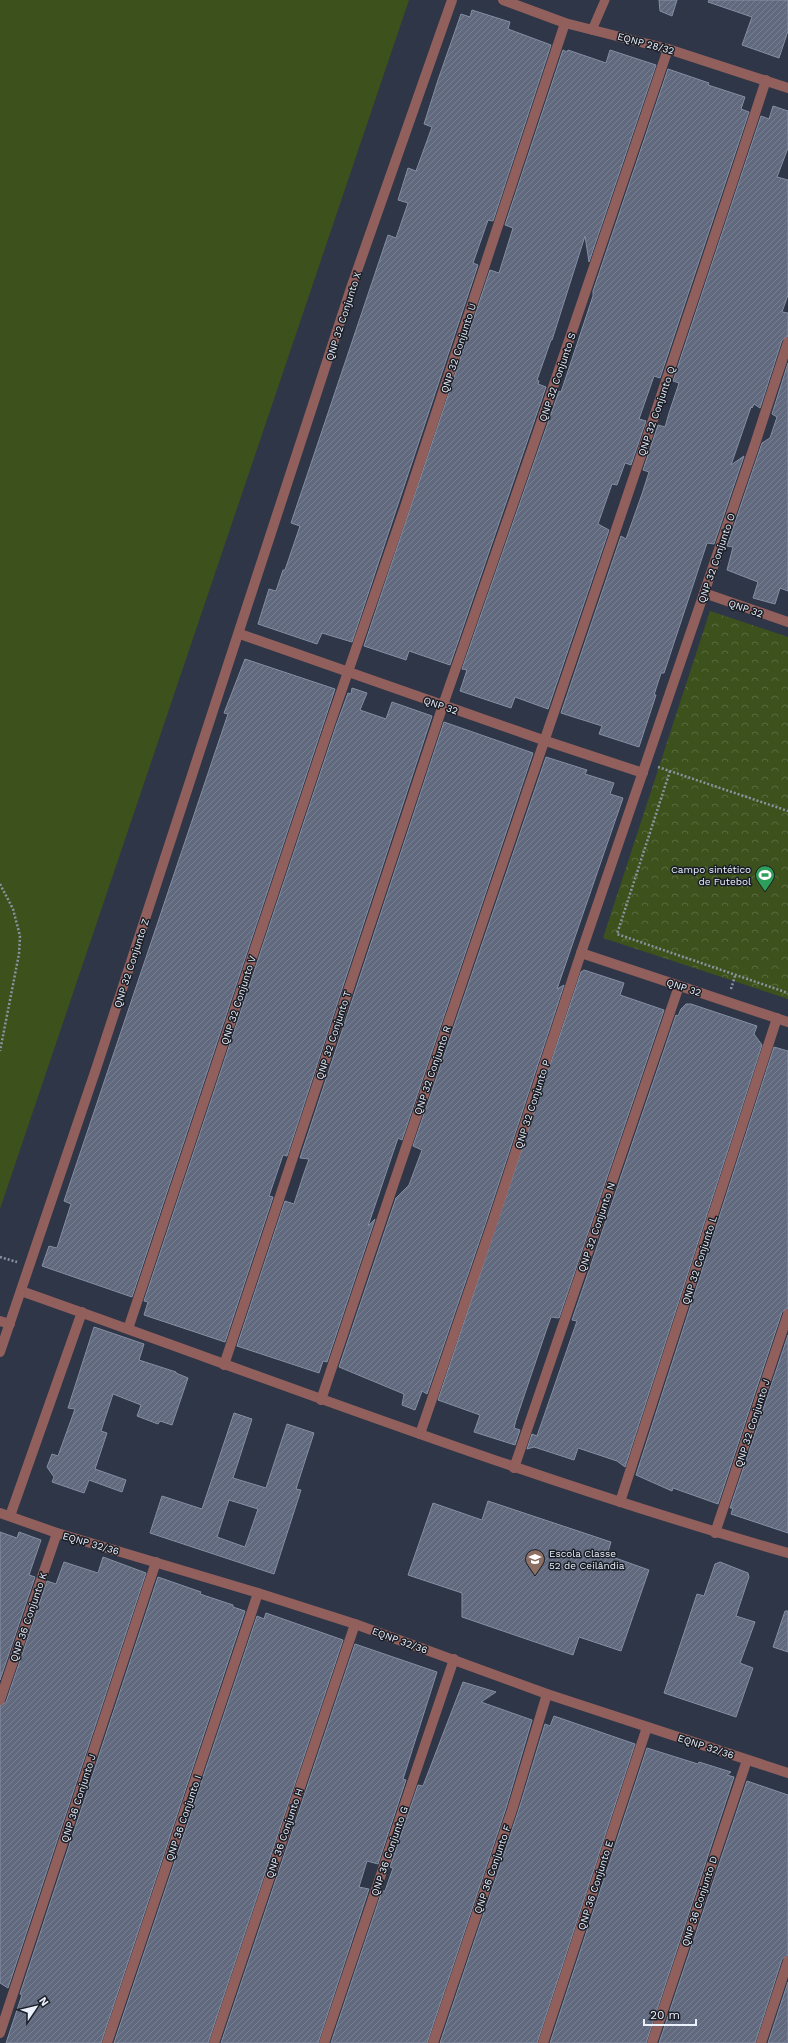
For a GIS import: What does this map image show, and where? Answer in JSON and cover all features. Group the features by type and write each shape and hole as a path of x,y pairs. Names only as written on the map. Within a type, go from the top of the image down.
{"street":[{"name":"QNP 32 Conjunto X","path":"240,634 351,288 452,0"},
{"name":"EQNP 28/32","path":"510,1 565,23 668,49 788,88"},
{"name":"QNP 32 Conjunto U","path":"348,672 565,23"},
{"name":"QNP 32 Conjunto S","path":"443,705 668,49"},
{"name":"QNP 32 Conjunto Q","path":"543,740 695,296 766,80"},
{"name":"QNP 32 Conjunto O","path":"643,773 676,670 704,593 788,342"},
{"name":"QNP 32","path":"704,593 788,622"},
{"name":"QNP 32","path":"240,634 543,740 643,773"},
{"name":"QNP 32 Conjunto Z","path":"0,1352 5,1323 21,1291 240,634"},
{"name":"QNP 32 Conjunto V","path":"128,1329 348,672"},
{"name":"QNP 32 Conjunto T","path":"224,1365 443,705"},
{"name":"QNP 32 Conjunto R","path":"321,1400 543,740"},
{"name":"QNP 32 Conjunto P","path":"420,1434 493,1221 581,953 643,773"},
{"name":"QNP 32","path":"581,953 788,1022"},
{"name":"QNP 32 Conjunto N","path":"514,1468 679,986"},
{"name":"QNP 32 Conjunto L","path":"620,1502 777,1018"},
{"path":"21,1291 321,1400 514,1468 715,1533 788,1554"},
{"name":"EQNP 32/36","path":"82,1312 5,1514 57,1533 258,1593 355,1624 547,1694 788,1773"},
{"name":"QNP 32 Conjunto J","path":"715,1533 788,1314"},
{"name":"QNP 36 Conjunto K","path":"0,1700 57,1533"},
{"name":"QNP 36 Conjunto J","path":"0,2033 156,1562"},
{"name":"QNP 36 Conjunto I","path":"107,2043 258,1593"},
{"name":"QNP 36 Conjunto H","path":"214,2043 355,1624"},
{"name":"QNP 36 Conjunto G","path":"324,2043 454,1659"},
{"name":"QNP 36 Conjunto F","path":"433,2043 512,1810 547,1694"},
{"name":"QNP 36 Conjunto E","path":"543,2043 647,1727"},
{"name":"QNP 36 Conjunto D","path":"652,2043 747,1760"},
{"path":"761,2043 788,1961"}],"lane":[{"path":"592,30 605,0"}],"path":[{"path":"666,770 788,810"},
{"path":"670,771 617,934 788,994"},
{"path":"0,884 13,909 20,936 19,954 0,1051"},
{"path":"0,1257 29,1264"}],"green space":[{"path":"0,0 409,0 0,1209"},
{"path":"710,611 788,637 788,999 603,938"}],"building":[{"path":"659,0 677,0 672,16 660,11"},
{"path":"709,0 788,0 788,31 779,58 742,45 752,17 708,2"},
{"path":"472,10 510,22 508,29 551,45 493,221 488,220 473,263 478,265 352,642 322,633 317,644 258,624 269,589 276,591 300,526 291,523 388,235 396,238 408,203 398,200 408,168 416,171 432,127 424,124 461,14 470,17"},
{"path":"563,50 567,52 568,50 606,63 610,50 656,65 589,262 585,236 552,340 537,380 539,381 538,384 546,387 450,665 409,651 406,660 364,646 490,270 499,273 513,228 505,225"},
{"path":"668,69 709,83 708,85 745,97 741,109 749,112 660,378 654,376 639,419 646,421 631,465 625,463 617,485 612,484 598,524 609,530 548,709 515,697 511,708 460,691 467,670 462,669 559,391 561,392 593,296 593,291"},
{"path":"773,106 788,111 788,148 777,177 788,180 788,295 782,312 788,313 788,336 782,340 760,408 754,404 752,408 751,407 731,465 744,456 714,544 707,543 664,673 661,673 654,695 656,695 639,747 599,734 602,726 561,713 621,536 626,539 642,494 649,472 643,470 658,425 665,427 679,383 673,381 761,116 769,119"},
{"path":"788,363 788,591 780,588 775,604 753,598 758,582 727,570 733,547 727,546 762,443 770,438 777,417 772,414"},
{"path":"245,659 335,689 132,1297 42,1266 49,1246 57,1248 71,1204 64,1201 228,714 224,713"},
{"path":"352,688 367,693 360,710 386,719 392,702 432,716 287,1156 283,1155 269,1196 273,1197 225,1342 144,1315 148,1302 144,1301 336,726 348,693 351,694"},
{"path":"444,722 533,753 402,1140 398,1138 368,1226 375,1219 327,1362 323,1361 319,1373 237,1346 285,1201 294,1204 309,1159 300,1158"},
{"path":"546,757 587,770 585,774 614,783 610,794 623,798 557,989 564,985 487,1219 427,1394 422,1391 415,1410 402,1405 404,1394 339,1367 396,1198 409,1185 422,1150 413,1146"},
{"path":"584,970 624,983 620,995 664,1010 559,1318 551,1317 546,1331 516,1420 514,1428 520,1430 515,1445 474,1432 480,1415 438,1400 581,972"},
{"path":"686,1004 691,1004 757,1026 754,1034 762,1045 625,1467 617,1461 578,1448 574,1460 534,1447 527,1449 532,1434 537,1436 577,1321 572,1320 676,1015 678,1016 681,1009"},
{"path":"774,1047 788,1051 788,1308 782,1312 718,1504 673,1488 672,1491 636,1475"},
{"path":"94,1327 144,1344 139,1360 176,1372 188,1378 172,1425 160,1421 158,1424 137,1416 141,1405 113,1394 101,1431 107,1433 95,1469 126,1480 122,1492 89,1480 84,1493 52,1482 54,1477 47,1467 52,1454 58,1456 75,1409 68,1408"},
{"path":"788,1335 788,1533 731,1514 733,1508 730,1508"},
{"path":"234,1413 252,1419 233,1478 266,1488 287,1424 314,1433 296,1489 301,1490 274,1574 150,1533 162,1496 202,1509","holes":["229,1500 258,1509 245,1547 217,1537"]},
{"path":"488,1501 611,1542 607,1555 649,1570 621,1651 579,1637 573,1655 462,1617 462,1593 408,1575 433,1503 482,1520"},
{"path":"0,1532 17,1538 19,1532 41,1540 29,1575 35,1577 0,1680"},
{"path":"103,1557 146,1573 8,1988 0,1983 0,1706 6,1702 47,1581 56,1584 64,1562 98,1573"},
{"path":"720,1562 748,1573 749,1577 736,1616 755,1622 740,1663 753,1668 736,1717 664,1693 697,1594 704,1596 715,1564"},
{"path":"158,1577 201,1592 200,1594 233,1605 233,1607 245,1611 101,2043 6,2043 22,1995 20,1994"},
{"path":"785,1611 788,1611 788,1652 773,1647"},
{"path":"266,1613 343,1640 208,2043 114,2043 257,1616 264,1619"},
{"path":"355,1644 437,1672 403,1779 406,1780 378,1864 367,1861 359,1887 369,1889 318,2043 221,2043"},
{"path":"463,1682 496,1692 481,1702 532,1720 506,1808 427,2043 331,2043 382,1891 385,1891 393,1868 390,1867 418,1785 423,1786"},
{"path":"554,1716 635,1744 537,2043 440,2043 518,1812 545,1724 550,1726"},
{"path":"647,1748 698,1764 699,1762 731,1772 727,1775 734,1777 646,2043 550,2043"},
{"path":"747,1781 788,1795 788,1955 782,1959 755,2043 659,2043"},
{"path":"788,1982 788,2043 768,2043"}],"place":[{"name":"Campo sintético de Futebol","path":"765,892"},
{"name":"Escola Classe 52 de Ceilândia","path":"535,1576"}]}
